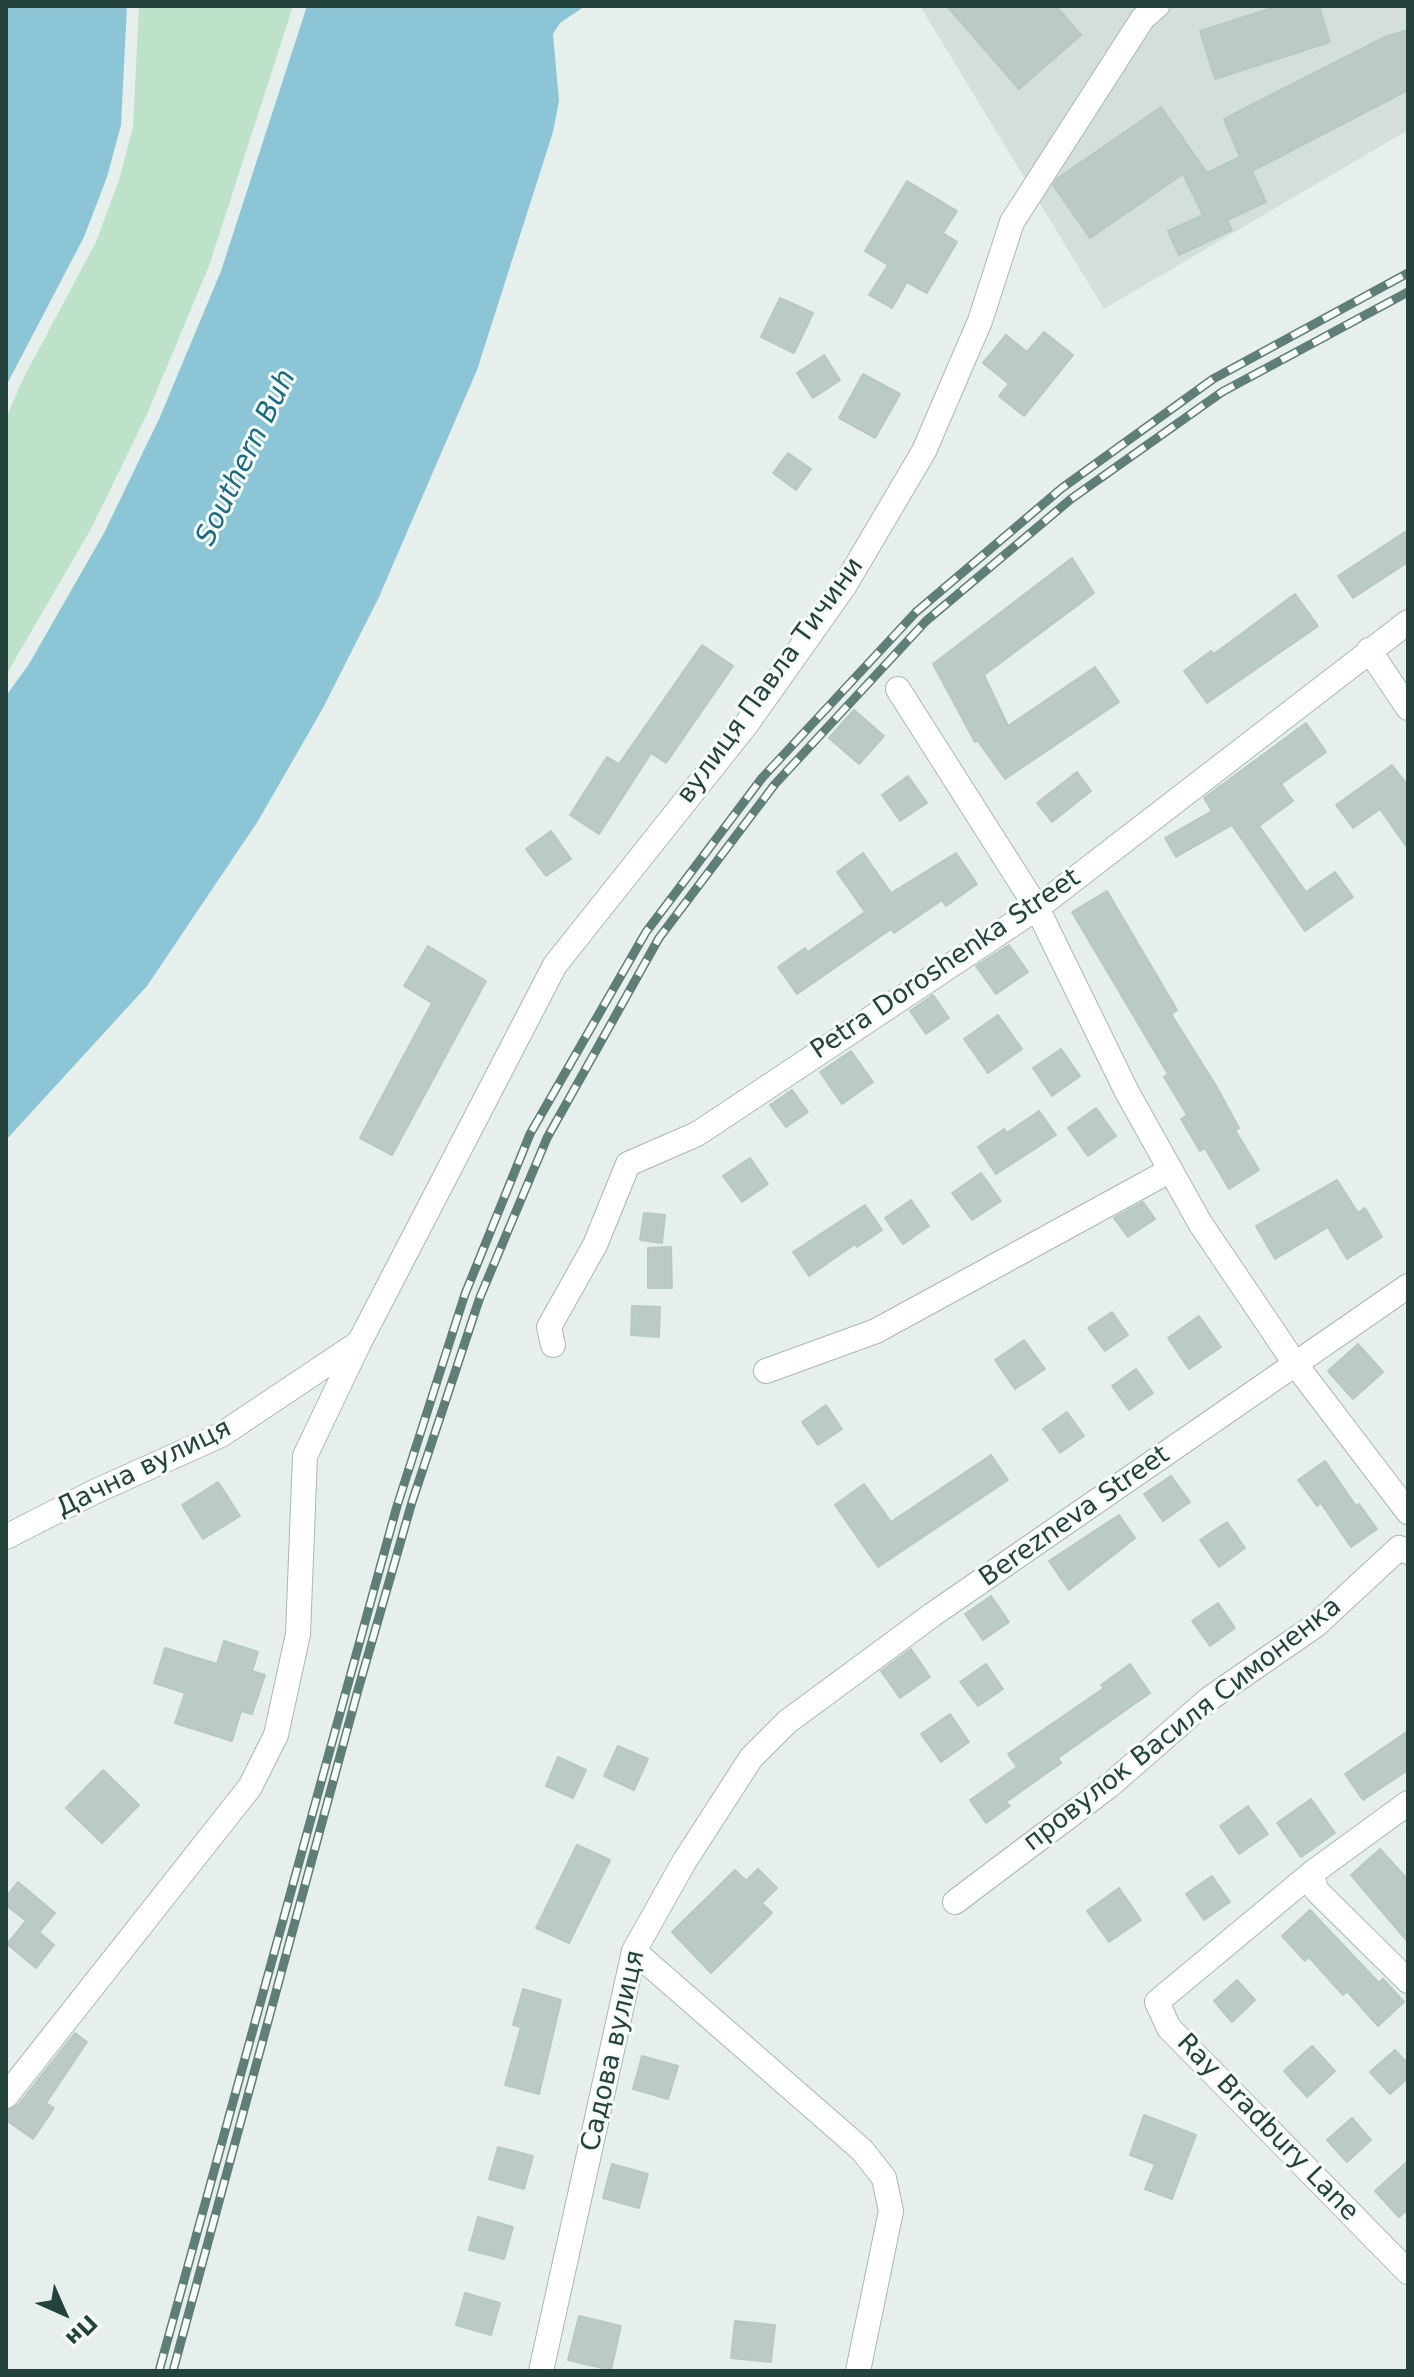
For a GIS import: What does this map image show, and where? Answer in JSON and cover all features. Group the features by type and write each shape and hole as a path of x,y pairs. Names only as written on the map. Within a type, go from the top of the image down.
{"street":[{"name":"вулиця Павла Тичини","path":"6,2096 250,1787 276,1735 298,1634 305,1456 359,1343 555,965 746,725 845,585 924,451 980,321 1012,222 1143,18 1157,6"},
{"name":"Petra Doroshenka Street","path":"553,1345 549,1327 595,1245 628,1164 697,1134 1037,908 1408,622"},
{"path":"1369,650 1408,708"},
{"path":"898,689 1037,908 1169,1171 1296,1365 1408,1512"},
{"path":"766,1371 876,1331 1169,1171"},
{"name":"Berezneva Street","path":"751,1758 787,1722 932,1615 1408,1286"},
{"name":"Дачна вулиця","path":"6,1537 94,1492 221,1435 359,1343"},
{"name":"провулок Василя Симоненка","path":"955,1902 1109,1786 1209,1699 1316,1625 1399,1548 1408,1552"},
{"name":"Садова вулиця","path":"541,2371 634,1951 684,1862 751,1758"},
{"name":"Ray Bradbury Lane","path":"1408,1803 1312,1873 1157,2002 1169,2028 1408,2272"},
{"path":"1312,1873 1316,1890 1408,1981"},
{"path":"634,1951 862,2150 884,2178 891,2211 858,2371"}],"shaded area":[{"path":"920,6 1408,6 1408,130 1104,309"}],"green space":[{"path":"139,6 293,6 209,266 148,412 92,527 6,675 6,418 23,379 96,242 119,180 133,127"}],"water":[{"path":"6,6 127,6 121,125 107,177 84,237 6,386"},
{"name":"Southern Buh","path":"307,6 585,6 560,23 553,34 559,101 553,132 477,370 379,597 323,708 258,821 147,986 6,1140 6,696 29,664 104,533 160,417 221,271"}],"building":[{"path":"947,6 1056,6 1081,35 1019,89"},
{"path":"1278,6 1319,6 1330,42 1215,79 1200,31"},
{"path":"1408,30 1408,90 1252,171 1266,202 1227,220 1232,230 1179,255 1168,231 1203,215 1183,174 1090,238 1053,185 1058,178 1161,107 1207,173 1240,157 1224,119 1385,37"},
{"path":"907,181 957,211 943,233 957,242 927,293 907,282 892,308 869,295 888,265 865,251"},
{"path":"780,298 813,313 794,353 761,337"},
{"path":"1044,332 1073,355 1024,416 999,396 1009,384 983,363 1006,335 1027,352"},
{"path":"824,355 840,380 813,398 797,373"},
{"path":"863,374 900,394 875,438 839,418"},
{"path":"788,453 811,469 796,490 773,473"},
{"path":"1408,530 1408,562 1353,598 1338,576"},
{"path":"1072,558 1094,593 984,675 1008,726 1095,667 1119,702 1005,779 978,741 975,742 933,664"},
{"path":"1295,594 1318,626 1207,703 1184,671 1211,651 1214,654"},
{"path":"702,645 733,666 666,763 651,753 599,834 570,815 607,757 619,764"},
{"path":"854,710 884,736 859,764 829,738"},
{"path":"1306,723 1326,752 1281,784 1293,801 1259,826 1306,892 1335,872 1353,897 1305,931 1232,825 1176,857 1165,838 1212,811 1204,798"},
{"path":"1392,765 1408,786 1408,849 1380,809 1353,828 1336,805"},
{"path":"1077,772 1091,791 1052,822 1037,803"},
{"path":"908,776 927,803 900,821 882,795"},
{"path":"551,831 571,859 546,876 526,849"},
{"path":"863,853 891,893 956,853 977,884 946,906 942,900 894,933 891,929 797,994 778,967 805,948 808,952 865,912 837,872"},
{"path":"1107,891 1177,1010 1171,1014 1215,1084 1239,1128 1235,1130 1259,1170 1229,1189 1205,1148 1200,1151 1181,1119 1187,1115 1164,1077 1168,1074 1072,912"},
{"path":"1009,945 1028,972 996,994 976,966"},
{"path":"428,946 486,981 392,1155 360,1138 432,1003 404,986"},
{"path":"933,995 949,1018 926,1034 910,1011"},
{"path":"998,1015 1022,1049 988,1073 964,1039"},
{"path":"1061,1049 1080,1076 1052,1096 1033,1068"},
{"path":"851,1051 873,1082 842,1104 820,1072"},
{"path":"792,1090 808,1112 786,1127 770,1105"},
{"path":"1096,1108 1116,1136 1088,1156 1068,1128"},
{"path":"1039,1111 1056,1135 996,1174 978,1147 1004,1129 1007,1133"},
{"path":"750,1158 768,1184 742,1202 723,1176"},
{"path":"981,1173 1001,1201 972,1220 952,1193"},
{"path":"1337,1180 1358,1213 1365,1208 1382,1237 1347,1259 1328,1227 1275,1259 1256,1226"},
{"path":"911,1200 929,1226 903,1244 885,1218"},
{"path":"1143,1202 1155,1219 1128,1237 1114,1218"},
{"path":"865,1205 882,1230 857,1247 855,1244 809,1276 793,1252"},
{"path":"644,1213 665,1215 662,1243 640,1240"},
{"path":"671,1247 672,1288 648,1288 648,1248"},
{"path":"632,1306 660,1307 659,1337 631,1335"},
{"path":"1112,1312 1128,1335 1105,1351 1088,1328"},
{"path":"1199,1316 1221,1347 1189,1369 1168,1338"},
{"path":"1024,1340 1045,1369 1015,1389 995,1360"},
{"path":"1358,1344 1383,1372 1353,1399 1328,1371"},
{"path":"1136,1369 1153,1393 1129,1410 1112,1386"},
{"path":"826,1405 842,1429 818,1445 802,1422"},
{"path":"1067,1412 1084,1436 1060,1453 1043,1429"},
{"path":"991,1455 1008,1480 878,1567 835,1505 864,1484 891,1522"},
{"path":"1325,1461 1356,1506 1359,1504 1377,1529 1351,1547 1321,1503 1317,1506 1298,1480"},
{"path":"1171,1476 1190,1502 1163,1521 1144,1494"},
{"path":"218,1482 240,1516 203,1539 182,1505"},
{"path":"1119,1515 1135,1538 1069,1590 1049,1561"},
{"path":"1227,1522 1245,1548 1219,1567 1200,1540"},
{"path":"991,1596 1009,1622 983,1640 965,1614"},
{"path":"1218,1603 1235,1628 1210,1646 1192,1621"},
{"path":"224,1641 258,1652 252,1671 265,1675 252,1714 241,1711 232,1741 175,1723 185,1693 154,1683 165,1648 217,1664"},
{"path":"911,1649 930,1677 900,1698 881,1671"},
{"path":"986,1664 1003,1689 978,1706 960,1682"},
{"path":"1130,1664 1150,1693 1058,1758 1061,1763 1006,1802 1010,1806 986,1823 970,1800 1017,1767 1008,1754 1104,1688 1101,1685"},
{"path":"950,1714 969,1742 941,1762 921,1734"},
{"path":"1408,1731 1408,1770 1363,1800 1345,1774"},
{"path":"618,1746 648,1759 634,1790 604,1776"},
{"path":"558,1757 586,1770 573,1798 546,1786"},
{"path":"103,1770 139,1805 102,1843 66,1808"},
{"path":"1311,1799 1335,1833 1301,1857 1277,1823"},
{"path":"1248,1806 1268,1834 1239,1854 1220,1826"},
{"path":"577,1845 610,1860 569,1943 536,1928"},
{"path":"1380,1849 1408,1880 1408,1942 1351,1875"},
{"path":"758,1869 777,1888 762,1903 772,1913 711,1973 672,1932 735,1870 746,1881"},
{"path":"1212,1876 1230,1902 1204,1920 1186,1894"},
{"path":"18,1882 55,1913 39,1932 54,1945 36,1968 7,1944 26,1921 6,1905 6,1897"},
{"path":"1119,1888 1141,1920 1109,1942 1087,1911"},
{"path":"1310,1910 1379,1983 1383,1979 1404,2002 1378,2026 1347,1991 1343,1995 1309,1957 1305,1961 1282,1936"},
{"path":"1237,1980 1255,2000 1232,2022 1214,2001"},
{"path":"523,1989 561,2000 539,2094 505,2085 521,2027 513,2025"},
{"path":"75,2033 87,2042 46,2103 54,2108 33,2139 6,2120 6,2111 18,2105"},
{"path":"1312,2046 1335,2071 1307,2097 1284,2071"},
{"path":"1395,2050 1408,2064 1408,2078 1390,2094 1370,2072"},
{"path":"642,2056 678,2066 668,2099 633,2089"},
{"path":"1144,2115 1196,2135 1172,2199 1145,2189 1155,2164 1130,2155"},
{"path":"1352,2118 1371,2140 1347,2162 1327,2140"},
{"path":"498,2147 533,2156 524,2189 489,2179"},
{"path":"1408,2161 1408,2209 1399,2217 1375,2191"},
{"path":"612,2164 648,2174 639,2208 603,2198"},
{"path":"478,2217 513,2227 504,2259 469,2250"},
{"path":"465,2293 500,2303 491,2335 456,2325"},
{"path":"579,2316 621,2326 611,2370 568,2360"},
{"path":"735,2321 775,2325 771,2362 731,2358"}],"railway":[{"path":"159,2371 397,1506 465,1294 530,1134 646,932 762,778 916,612 1062,488 1213,379 1408,273"},
{"path":"173,2371 358,1690 412,1502 480,1297 547,1138 659,938 775,784 926,621 1071,499 1222,392 1408,292"}]}
